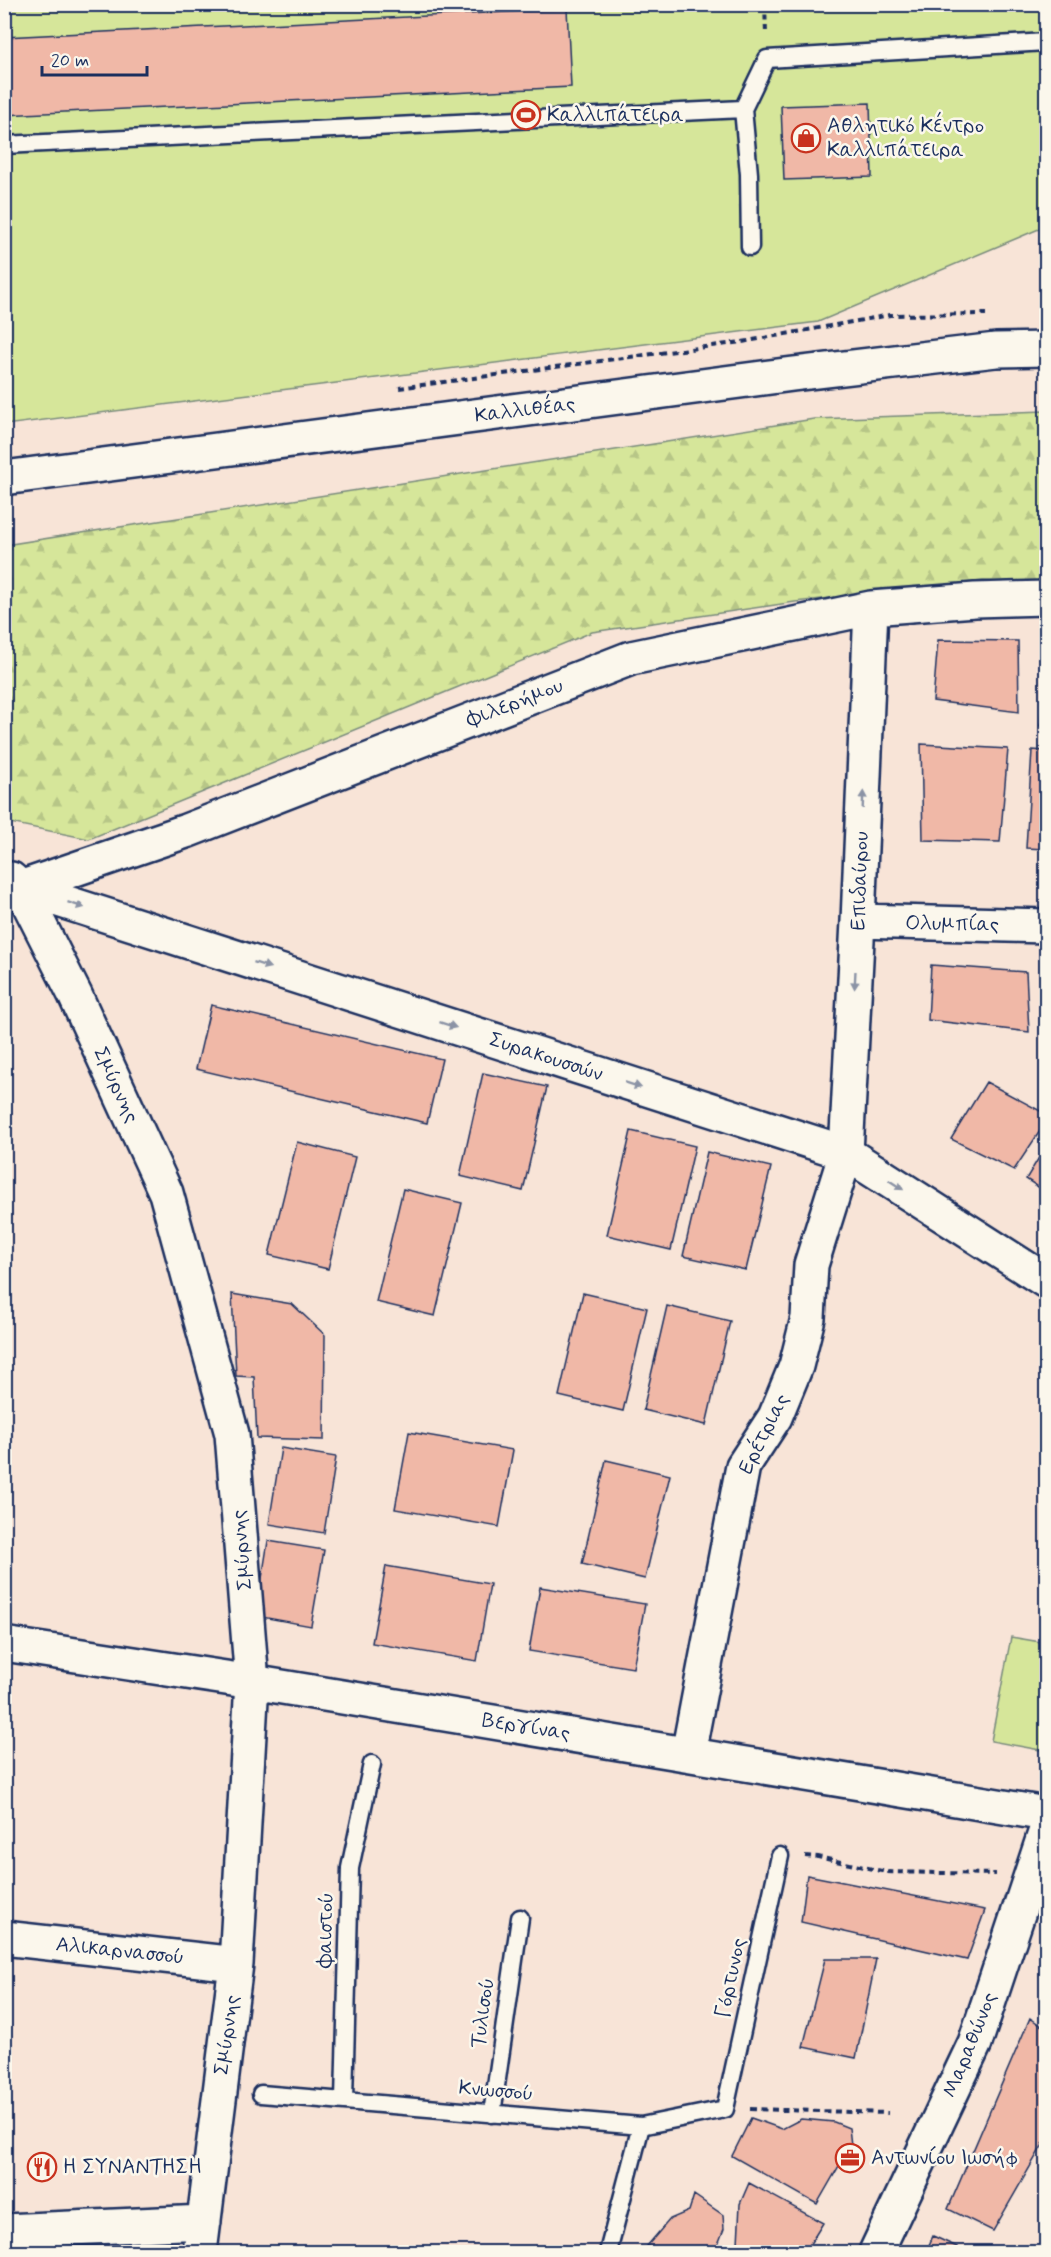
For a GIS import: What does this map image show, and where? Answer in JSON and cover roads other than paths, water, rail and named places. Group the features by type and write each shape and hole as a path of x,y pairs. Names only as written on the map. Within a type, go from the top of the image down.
{"street":[{"name":"Καλλιθέας","path":"4,478 793,374 996,351 1047,349"},
{"name":"Φιλερήμου","path":"10,886 186,831 631,658 871,608 975,600 1047,598"},
{"name":"Επιδαύρου","path":"846,1154 871,608"},
{"name":"Συρακουσσών","path":"10,886 846,1154 1047,1281"},
{"name":"Σμύρνης","path":"10,886 75,995 166,1193 232,1434 252,1682 236,1964 202,2237"},
{"name":"Ολυμπίας","path":"858,921 1047,926"},
{"name":"Ερέτριας","path":"688,1754 743,1466 775,1417 796,1366 808,1318 811,1265 846,1154"},
{"name":"Βεργίνας","path":"4,1644 252,1682 1047,1814"},
{"name":"Μαραθώνος","path":"876,2253 975,2043 1047,1830"},
{"name":"Αλικαρνασσού","path":"4,1938 236,1964"},
{"path":"4,2232 202,2237"}],"lane":[{"path":"750,247 749,174 743,108 767,59 1047,42"},
{"path":"4,145 743,108"},
{"name":"Φαιστού","path":"344,2100 350,1868 372,1764"},
{"name":"Γόρτυνος","path":"725,2109 780,1856"},
{"name":"Τυλισού","path":"492,2114 520,1918"},
{"name":"Κνωσσού","path":"261,2094 641,2126 725,2109"},
{"path":"608,2253 641,2126"}],"place":[{"name":"Καλλιπάτειρα","path":"526,115"},
{"name":"Αθλητικό Κέντρο Καλλιπάτειρα","path":"806,138"},
{"name":"Αντωνίου Ιωσήφ","path":"850,2158"},
{"name":"Η ΣΥΝΑΝΤΗΣΗ","path":"42,2167"}]}
